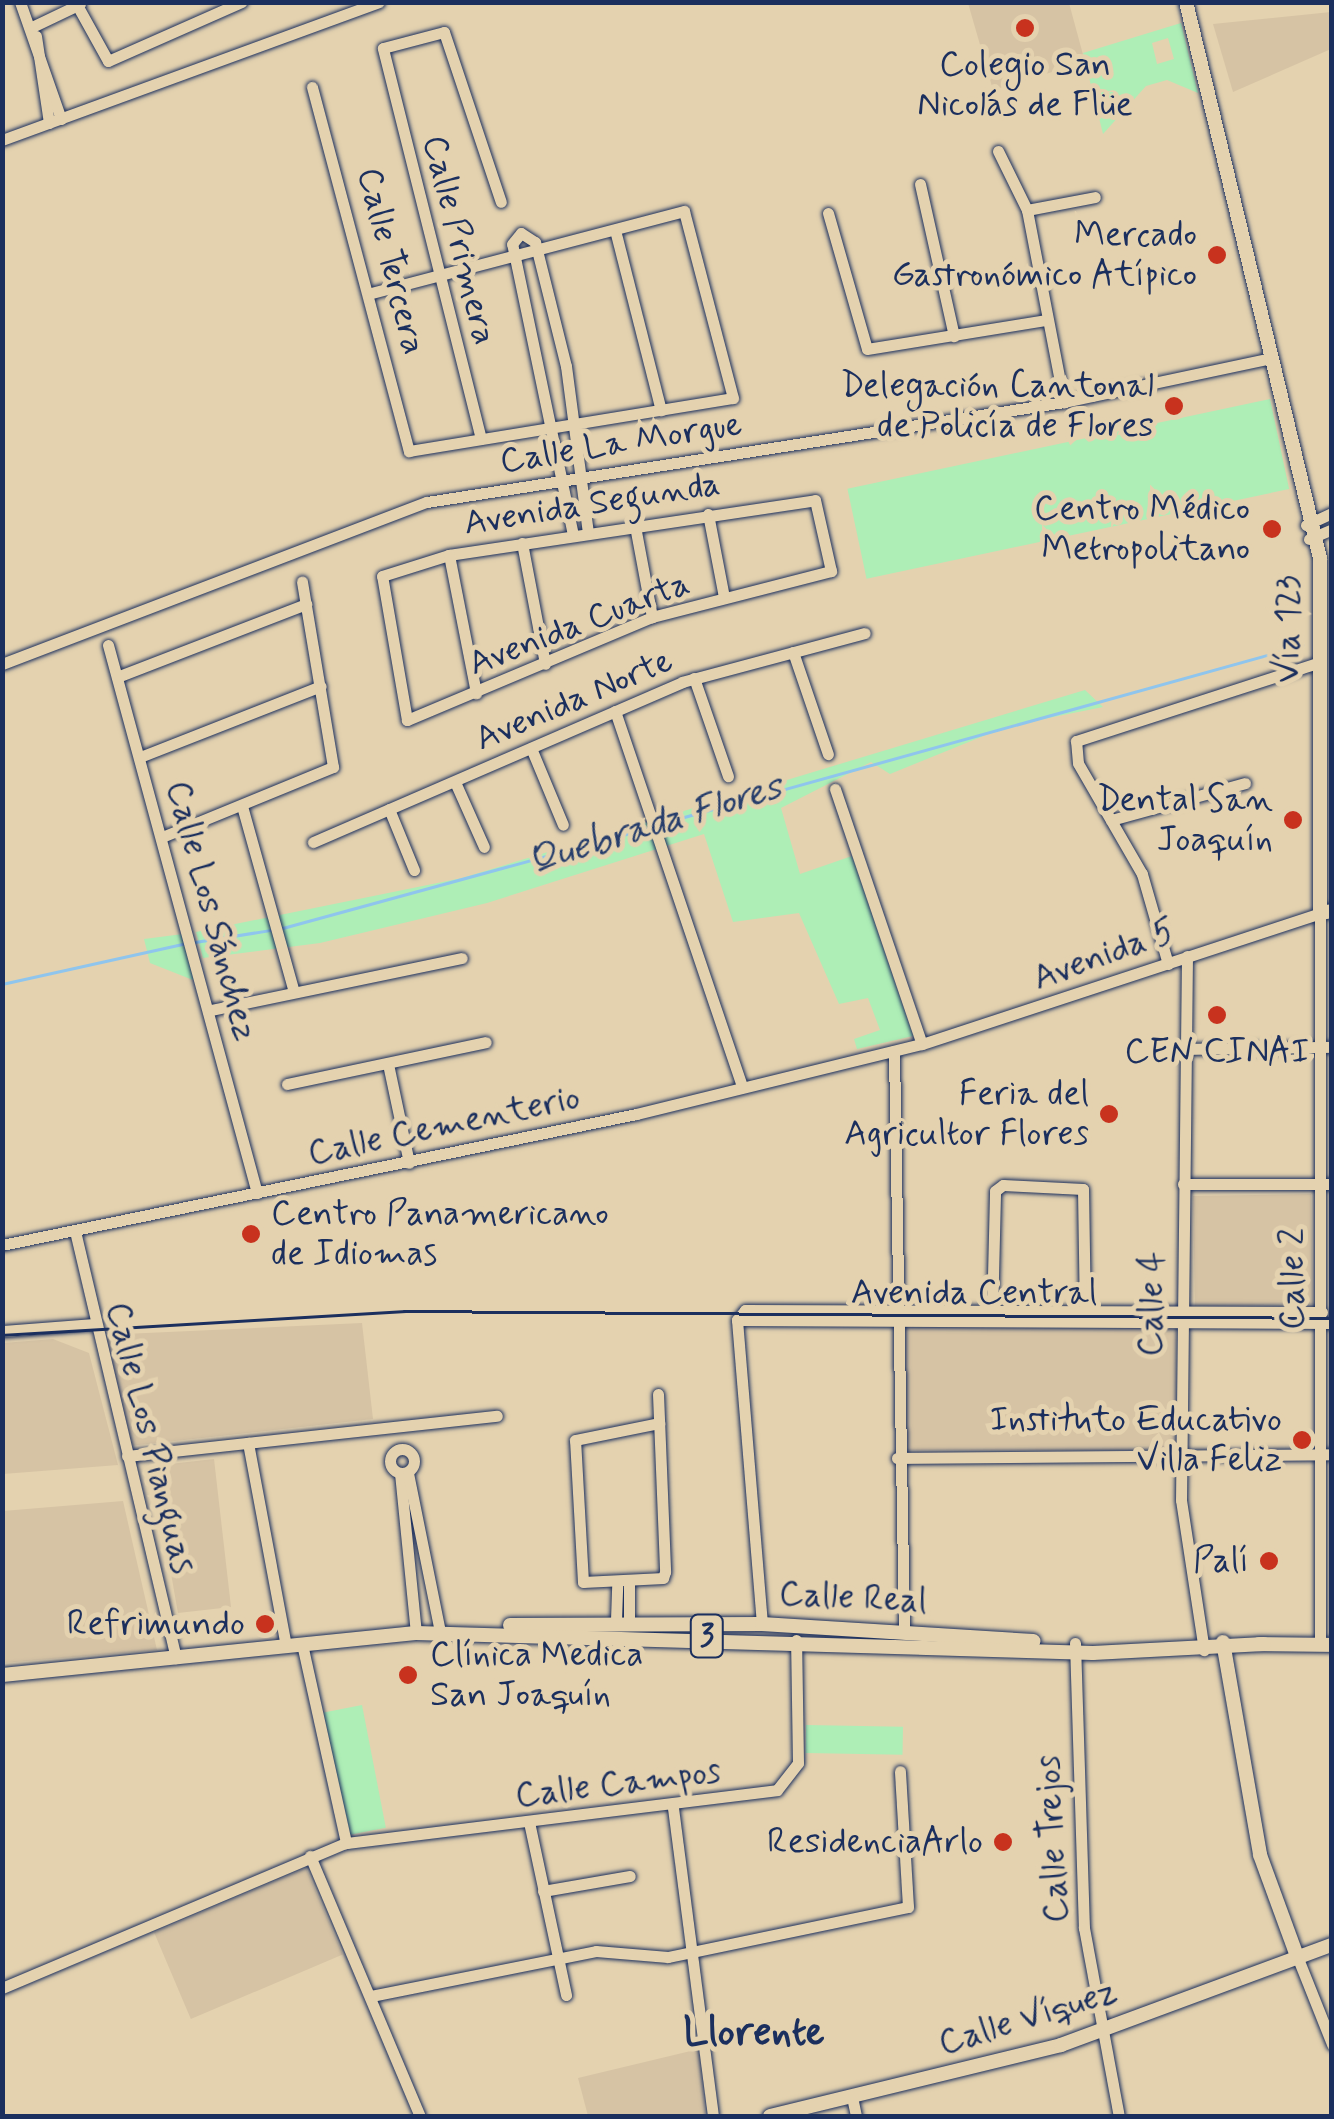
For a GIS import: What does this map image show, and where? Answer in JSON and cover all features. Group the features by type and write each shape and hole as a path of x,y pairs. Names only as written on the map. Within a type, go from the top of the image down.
{"main road":[{"name":"Vía 123","path":"1186,2 1322,579 1317,662 1326,912"},
{"name":"Calle Real","path":"440,1632 623,1620 904,1631 1075,1648"},
{"path":"708,1636 762,1624 796,1640 849,1629"},
{"path":"869,1642 904,1631 960,1647"},
{"name":"Calle Real","path":"2,1676 416,1632 708,1636 960,1647 1326,1645"},
{"path":"1223,1645 1260,1855 1298,1956"},
{"name":"Calle Víquez","path":"770,2116 852,2098 1100,2030 1332,1945"}],"street":[{"path":"20,2 35,31 55,121"},
{"path":"35,31 80,4 108,62 224,6 242,2"},
{"path":"2,140 379,2"},
{"name":"Calle Primera","path":"481,439 440,275 378,57 384,47 444,32 501,202"},
{"name":"Calle Tercera","path":"312,86 371,293 410,450 481,439"},
{"path":"998,151 1026,210 1064,402"},
{"path":"920,184 954,336"},
{"path":"1026,210 1095,197"},
{"path":"371,293 684,211 734,398 481,439"},
{"path":"828,214 867,349 1048,320"},
{"path":"615,230 660,410"},
{"path":"573,535 564,480 562,423 566,366 538,250 521,233 515,256 562,423 578,478 588,533"},
{"name":"Calle La Morgue","path":"2,664 391,514 564,480 1064,402 1271,358"},
{"name":"Avenida Segunda","path":"409,721 381,576 449,554 814,499 831,571"},
{"path":"708,514 724,598"},
{"path":"1308,532 1332,514"},
{"path":"635,526 652,617"},
{"path":"1308,532 1332,529"},
{"path":"522,543 544,664"},
{"path":"449,554 476,694"},
{"name":"Avenida Cuarta","path":"409,721 652,617 831,571"},
{"path":"162,837 333,767 302,582"},
{"path":"117,677 306,604"},
{"name":"Avenida Norte","path":"314,842 694,678 865,633"},
{"name":"Calle Los Sánchez","path":"108,645 198,961 258,1192"},
{"path":"793,652 828,754"},
{"path":"1168,964 1142,874 1075,756 1084,732 1317,662"},
{"path":"694,678 728,776"},
{"path":"140,756 321,686"},
{"path":"614,712 742,1088"},
{"path":"531,748 563,825"},
{"path":"455,782 484,846"},
{"path":"1112,820 1245,783"},
{"path":"835,789 922,1044"},
{"path":"242,806 294,992"},
{"path":"389,810 414,870"},
{"name":"Avenida 5","path":"894,1051 1326,912"},
{"name":"Calle 2","path":"1326,912 1326,1645"},
{"name":"Calle 4","path":"1186,956 1182,1454 1203,1646"},
{"path":"211,1010 462,958"},
{"path":"286,1084 486,1042"},
{"path":"1185,1049 1326,1047"},
{"path":"894,1051 896,1458 904,1631"},
{"name":"Calle Cementerio","path":"2,1245 409,1163 894,1051"},
{"path":"388,1064 409,1163"},
{"path":"1183,1184 1326,1184"},
{"path":"992,1316 995,1191 1011,1185 1083,1189 1085,1316"},
{"name":"Calle Los Pianguas","path":"75,1232 92,1324 176,1658"},
{"name":"Avenida Central","path":"762,1624 741,1315 1325,1319"},
{"path":"2,1331 92,1324"},
{"path":"658,1394 665,1572 623,1582 580,1576 575,1440 659,1423"},
{"path":"127,1456 498,1416"},
{"path":"248,1443 286,1646"},
{"path":"896,1458 1326,1454"},
{"path":"404,1473 421,1593 416,1632"},
{"path":"623,1582 623,1620"},
{"path":"421,1593 440,1632"},
{"name":"Calle Campos","path":"2,1988 346,1843 672,1808 768,1793 793,1778 796,1640"},
{"path":"302,1644 346,1843"},
{"name":"Calle Trejos","path":"1075,1648 1078,1858 1100,2030 1119,2116"},
{"path":"371,1996 556,1958 693,1952 908,1908 900,1770"},
{"path":"672,1808 713,2116"},
{"path":"529,1822 566,1995"},
{"path":"310,1856 420,2116"},
{"path":"542,1891 630,1876"},
{"path":"1298,1956 1332,2044"},
{"path":"852,2098 856,2116"}],"shaded area":[{"name":"Colegio San Nicolás de Flüe","path":"968,3 1069,3 1085,62 993,90"},
{"path":"1331,12 1331,49 1233,92 1213,24"},
{"path":"1311,1194 1313,1304 1195,1306 1193,1196"},
{"path":"362,1323 373,1419 129,1446 102,1335"},
{"path":"902,1327 1176,1327 1176,1450 902,1450"},
{"path":"53,1339 89,1353 118,1465 3,1474 3,1343"},
{"path":"214,1459 231,1607 178,1613 152,1466"},
{"path":"123,1501 157,1650 3,1663 3,1511"},
{"path":"306,1868 343,1955 191,2019 154,1932"},
{"path":"699,2049 705,2114 588,2116 578,2078"}],"green space":[{"path":"1181,23 1198,93 1167,80 1146,86 1103,134 1083,53","holes":["1168,38 1174,59 1157,64 1152,43"]},
{"path":"1270,399 1289,489 867,579 847,489"},
{"path":"1085,690 1103,707 1008,726 890,774 871,762 781,808 800,874 852,856 913,1036 857,1049 854,1039 880,1030 868,998 839,1004 799,913 733,922 704,834 487,903 320,943 203,958 196,932 462,878"},
{"path":"183,934 198,982 150,963 144,939"},
{"path":"362,1705 386,1828 348,1835 324,1712"},
{"path":"806,1725 903,1727 902,1755 806,1753"}],"waterway":[{"path":"659,824 1303,645"},
{"name":"Quebrada Flores","path":"279,929 652,827"},
{"name":"Quebrada Flores","path":"195,942 271,930"},
{"name":"Quebrada Flores","path":"2,984 187,943"}],"railway":[{"path":"2,1335 404,1311 1332,1318"}],"place":[{"name":"Colegio San Nicolás de Flüe","path":"1025,28"},
{"name":"Mercado Gastronómico Atípico","path":"1217,255"},
{"name":"Delegación Cantonal de Policía de Flores","path":"1174,406"},
{"name":"Centro Médico Metropolitano","path":"1272,529"},
{"name":"Dental San Joaquín","path":"1293,820"},
{"name":"CEN CINAI","path":"1217,1015"},
{"name":"Feria del Agricultor Flores","path":"1109,1114"},
{"name":"Centro Panamericano de Idiomas","path":"251,1234"},
{"name":"Instituto Educativo Villa Feliz","path":"1302,1440"},
{"name":"Palí","path":"1269,1561"},
{"name":"Refrimundo","path":"265,1624"},
{"name":"Clínica Medica San Joaquín","path":"408,1675"},
{"name":"ResidenciaArlo","path":"1003,1842"}],"district":[{"name":"Llorente","path":"754,2033"}]}
